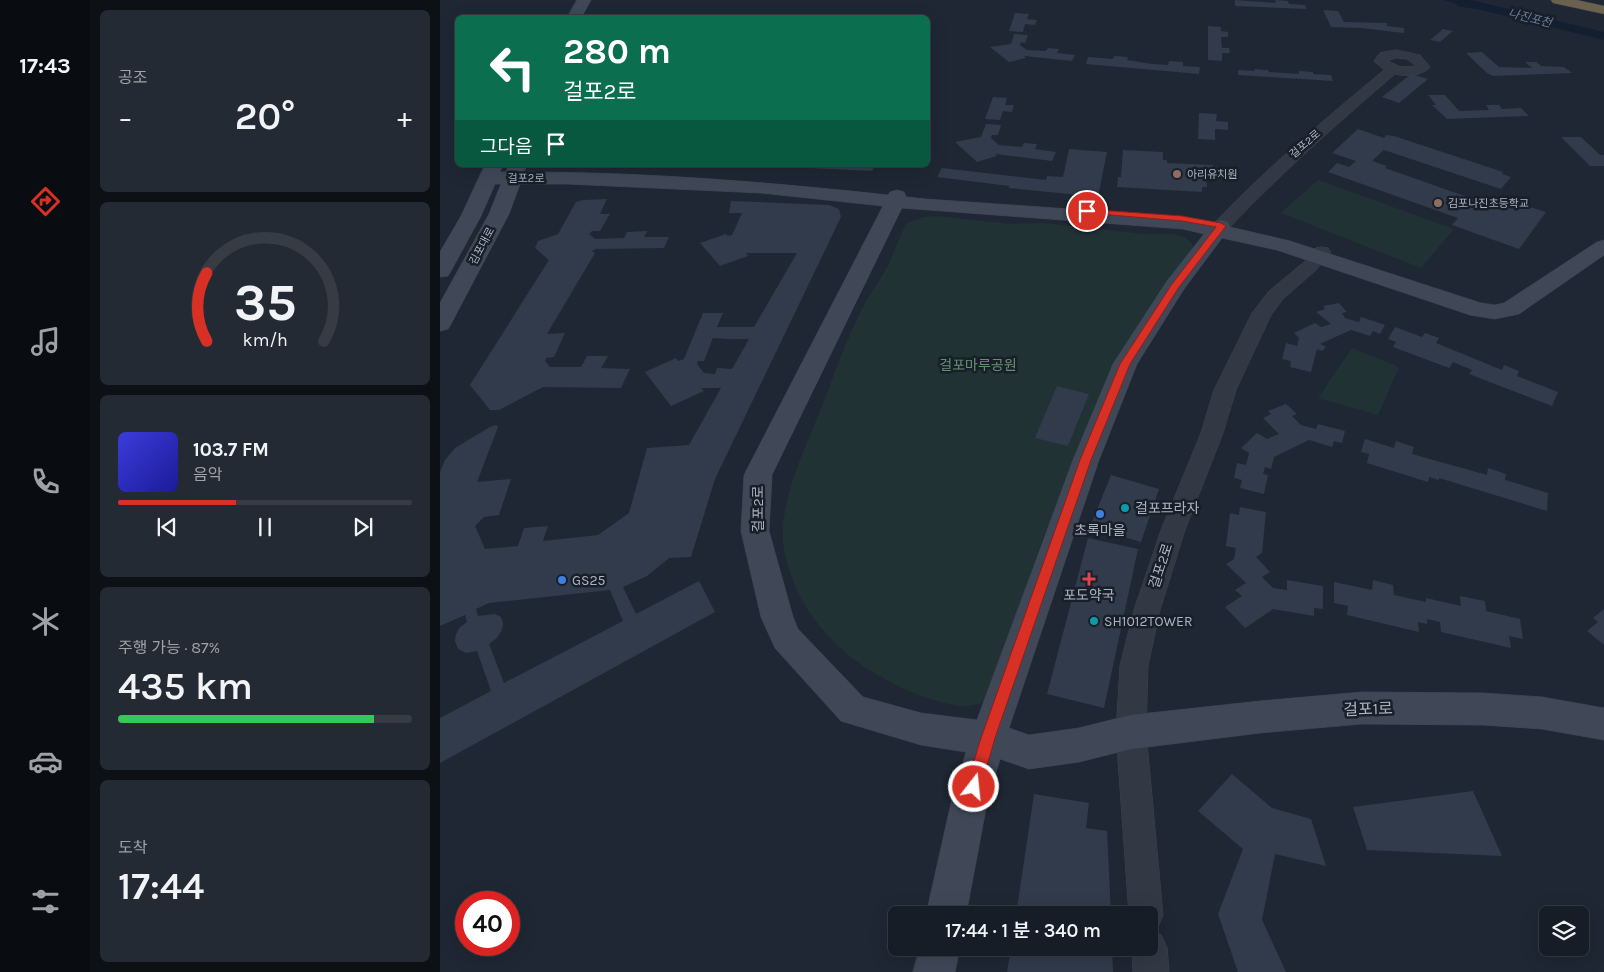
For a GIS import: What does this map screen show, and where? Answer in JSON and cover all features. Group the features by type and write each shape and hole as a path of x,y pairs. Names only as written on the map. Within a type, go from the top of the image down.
{"highway":[{"path":"1558,0 1604,10"},
{"path":"1574,0 1604,6"}],"street":[{"path":"576,15 584,0"},
{"name":"걸포2로","path":"948,906 969,803 988,738 1086,460 1125,364 1176,286 1220,228 1263,182 1302,145 1393,69"},
{"name":"걸포2로","path":"490,173 761,187 1183,223 1220,228 1320,254"},
{"name":"김포대로","path":"440,271 471,216 490,173"},
{"name":"김포대로","path":"440,324 499,214 514,173"},
{"name":"걸포2로","path":"896,199 758,475 755,531 777,617 786,638 853,710 921,729 988,738"},
{"path":"1320,254 1464,300 1497,303 1526,287 1604,234"},
{"path":"1320,254 1478,310 1495,312 1511,309 1604,246"},
{"name":"걸포2로","path":"1145,906 1131,732 1134,666 1147,610 1173,530 1212,433 1225,390 1262,313 1276,295 1320,254"},
{"name":"걸포1로","path":"988,738 1029,752 1079,745 1131,732 1260,717 1362,708 1483,709 1542,713 1604,724"},
{"path":"934,972 938,956"},
{"path":"1150,956 1151,972"}],"green space":[{"path":"1318,180 1454,229 1421,268 1281,213"},
{"name":"걸포마루공원","path":"938,216 1009,224 1044,223 1145,234 1175,234 1186,238 1192,243 1193,249 1081,445 1043,538 985,702 965,706 933,700 896,685 862,665 834,642 811,614 794,583 784,549 783,533 784,515 793,479 858,316 883,275 907,223 924,217"},
{"path":"1352,348 1399,367 1378,415 1318,398"}],"water":[{"name":"나진포천","path":"1443,0 1471,0 1604,32 1604,40 1481,10 1457,6 1457,4"}],"building":[{"path":"1235,0 1276,3 1275,0 1288,1 1289,4 1305,5 1306,9 1235,6"},
{"path":"1323,10 1338,11 1344,22 1387,23 1387,26 1404,28 1404,33 1331,27"},
{"path":"1015,13 1029,14 1027,19 1037,20 1035,25 1025,24 1023,32 1009,31"},
{"path":"1208,26 1221,27 1221,31 1228,32 1228,37 1221,37 1222,48 1229,48 1230,53 1222,53 1222,61 1208,60"},
{"path":"1443,29 1453,31 1440,42 1430,40"},
{"path":"1014,34 1028,35 1025,43 1021,42 1020,45 1027,50 1046,51 1048,48 1059,49 1057,53 1075,55 1072,61 1024,56 1026,58 1009,62 990,47 1011,44"},
{"path":"1482,52 1499,67 1532,68 1525,62 1536,62 1541,66 1564,67 1572,73 1493,76 1487,73 1466,53"},
{"path":"1114,56 1128,57 1127,60 1152,64 1168,65 1169,61 1183,62 1183,66 1200,67 1199,74 1086,64 1088,57 1113,59"},
{"path":"1254,69 1299,74 1299,71 1313,72 1313,74 1331,75 1333,81 1238,75 1238,70 1255,71"},
{"path":"1411,74 1428,79 1399,103 1382,97"},
{"path":"1428,95 1445,95 1459,111 1489,110 1486,105 1499,105 1502,109 1521,108 1529,116 1447,119 1432,105 1436,105"},
{"path":"993,97 1007,98 1005,105 1014,105 1012,112 1003,111 1000,120 985,119"},
{"path":"1199,113 1217,114 1216,121 1228,122 1228,130 1215,129 1215,140 1198,139"},
{"path":"986,124 1001,125 998,135 992,135 991,138 999,145 1022,147 1024,143 1037,144 1035,149 1056,152 1052,161 995,154 997,156 977,162 955,142 981,137"},
{"path":"1358,129 1384,138 1386,135 1394,136 1503,172 1502,174 1511,177 1501,189 1384,150 1372,161 1387,166 1385,168 1479,201 1483,196 1517,208 1520,204 1546,212 1519,249 1452,225 1458,218 1328,172 1337,163 1349,167 1356,161 1332,153"},
{"path":"1561,137 1581,137 1600,155 1604,155 1604,166 1590,166"},
{"path":"1069,149 1107,152 1098,197 1009,188 1009,186 937,177 942,168 1046,180 1047,176 1063,177"},
{"path":"1123,150 1163,152 1163,160 1167,160 1167,163 1213,165 1213,176 1202,175 1202,180 1206,180 1207,187 1202,187 1202,192 1117,187 1118,177 1121,177"},
{"path":"788,167 874,167 872,171"},
{"path":"607,199 600,214 610,214 600,231 592,231 589,234 595,239 624,238 627,232 647,231 644,237 669,237 664,248 596,249 592,251 595,253 547,334 565,333 554,357 546,358 545,361 550,367 581,367 587,356 608,356 601,368 630,369 621,388 543,387 499,410 490,410 470,385 549,260 535,248 538,241 558,234 576,202"},
{"path":"731,201 829,205 839,209 841,217 715,479 691,557 669,558 647,576 623,587 636,614 699,581 715,612 440,763 440,718 491,691 477,651 466,653 458,649 455,641 460,627 467,622 465,615 440,626 440,472 445,460 455,448 490,427 496,425 498,427 477,482 511,479 499,515 484,517 475,526 485,549 518,546 524,528 548,526 543,541 598,535 629,513 647,448 689,445 721,388 701,388 704,391 671,406 645,372 676,358 678,361 684,359 703,313 723,313 717,327 754,327 797,253 746,253 748,256 720,266 700,243 726,234 728,236 732,235 742,213 729,213","holes":["713,338 749,339 732,369 717,368 715,374 704,373 697,364 698,361 704,361","610,590 623,621 504,683 489,644 497,638 502,630 503,623 501,617 495,614 478,616 476,609 489,603"]},
{"path":"1339,303 1347,312 1342,313 1345,318 1359,322 1361,317 1385,325 1380,334 1373,331 1370,336 1351,330 1320,344 1326,347 1322,351 1317,349 1311,372 1290,367 1291,361 1282,359 1286,343 1297,346 1299,338 1294,333 1315,323 1321,327 1331,324 1316,312 1325,309 1323,306"},
{"path":"1395,327 1422,337 1425,333 1439,338 1436,343 1502,370 1504,365 1519,371 1517,376 1558,392 1552,406 1469,374 1472,370 1453,362 1449,368 1393,347 1396,342 1388,339"},
{"path":"1057,386 1089,394 1068,446 1035,438"},
{"path":"1286,404 1297,414 1292,416 1301,425 1316,429 1318,424 1345,431 1342,443 1334,441 1332,447 1309,440 1274,457 1271,469 1265,467 1263,474 1268,475 1264,494 1240,488 1242,480 1234,478 1237,463 1246,465 1249,453 1241,448 1257,433 1267,439 1279,434 1263,418 1271,414 1268,411"},
{"path":"1365,439 1394,448 1396,441 1414,447 1412,454 1487,475 1488,468 1506,474 1505,480 1548,493 1547,511 1439,478 1439,480 1429,477 1428,482 1367,463 1369,454 1361,452"},
{"name":"걸포프라자","path":"1111,475 1159,489 1141,542 1090,527"},
{"path":"1240,507 1266,512 1262,553 1256,557 1270,572 1262,577 1273,588 1287,590 1287,580 1323,586 1323,609 1314,608 1314,616 1273,609 1245,628 1225,607 1242,596 1235,590 1246,583 1226,564 1234,559 1236,548 1226,546 1230,513 1239,515"},
{"name":"SH1012TOWER","path":"1088,538 1138,549 1104,708 1047,694"},
{"path":"1373,580 1393,585 1394,595 1426,602 1426,598 1461,606 1460,596 1485,601 1486,611 1520,619 1523,639 1509,636 1511,648 1441,632 1440,622 1427,619 1427,624 1418,622 1419,632 1347,615 1348,606 1334,603 1334,582 1372,590"},
{"path":"1604,609 1604,645 1587,631 1598,622 1593,618"},
{"path":"1232,774 1272,808 1311,819 1326,866 1275,854 1262,920 1286,972 1238,972 1218,914 1243,849 1198,811"},
{"path":"1473,791 1502,856 1367,850 1353,807"},
{"path":"1034,794 1089,803 1086,828 1107,831 1111,906 1017,906"},
{"path":"1010,956 1112,956 1113,972 1007,972"}],"place":[{"name":"아리유치원","path":"1177,174"},
{"name":"김포나진초등학교","path":"1438,203"},
{"name":"걸포프라자","path":"1125,508"},
{"name":"초록마을","path":"1100,514"},
{"name":"포도약국","path":"1089,579"},
{"name":"GS25","path":"562,580"},
{"name":"SH1012TOWER","path":"1094,621"}],"route":[{"path":"974,787 988,738 1086,460 1125,364 1176,286 1221,226 1209,222 1182,218 1087,211"}]}
